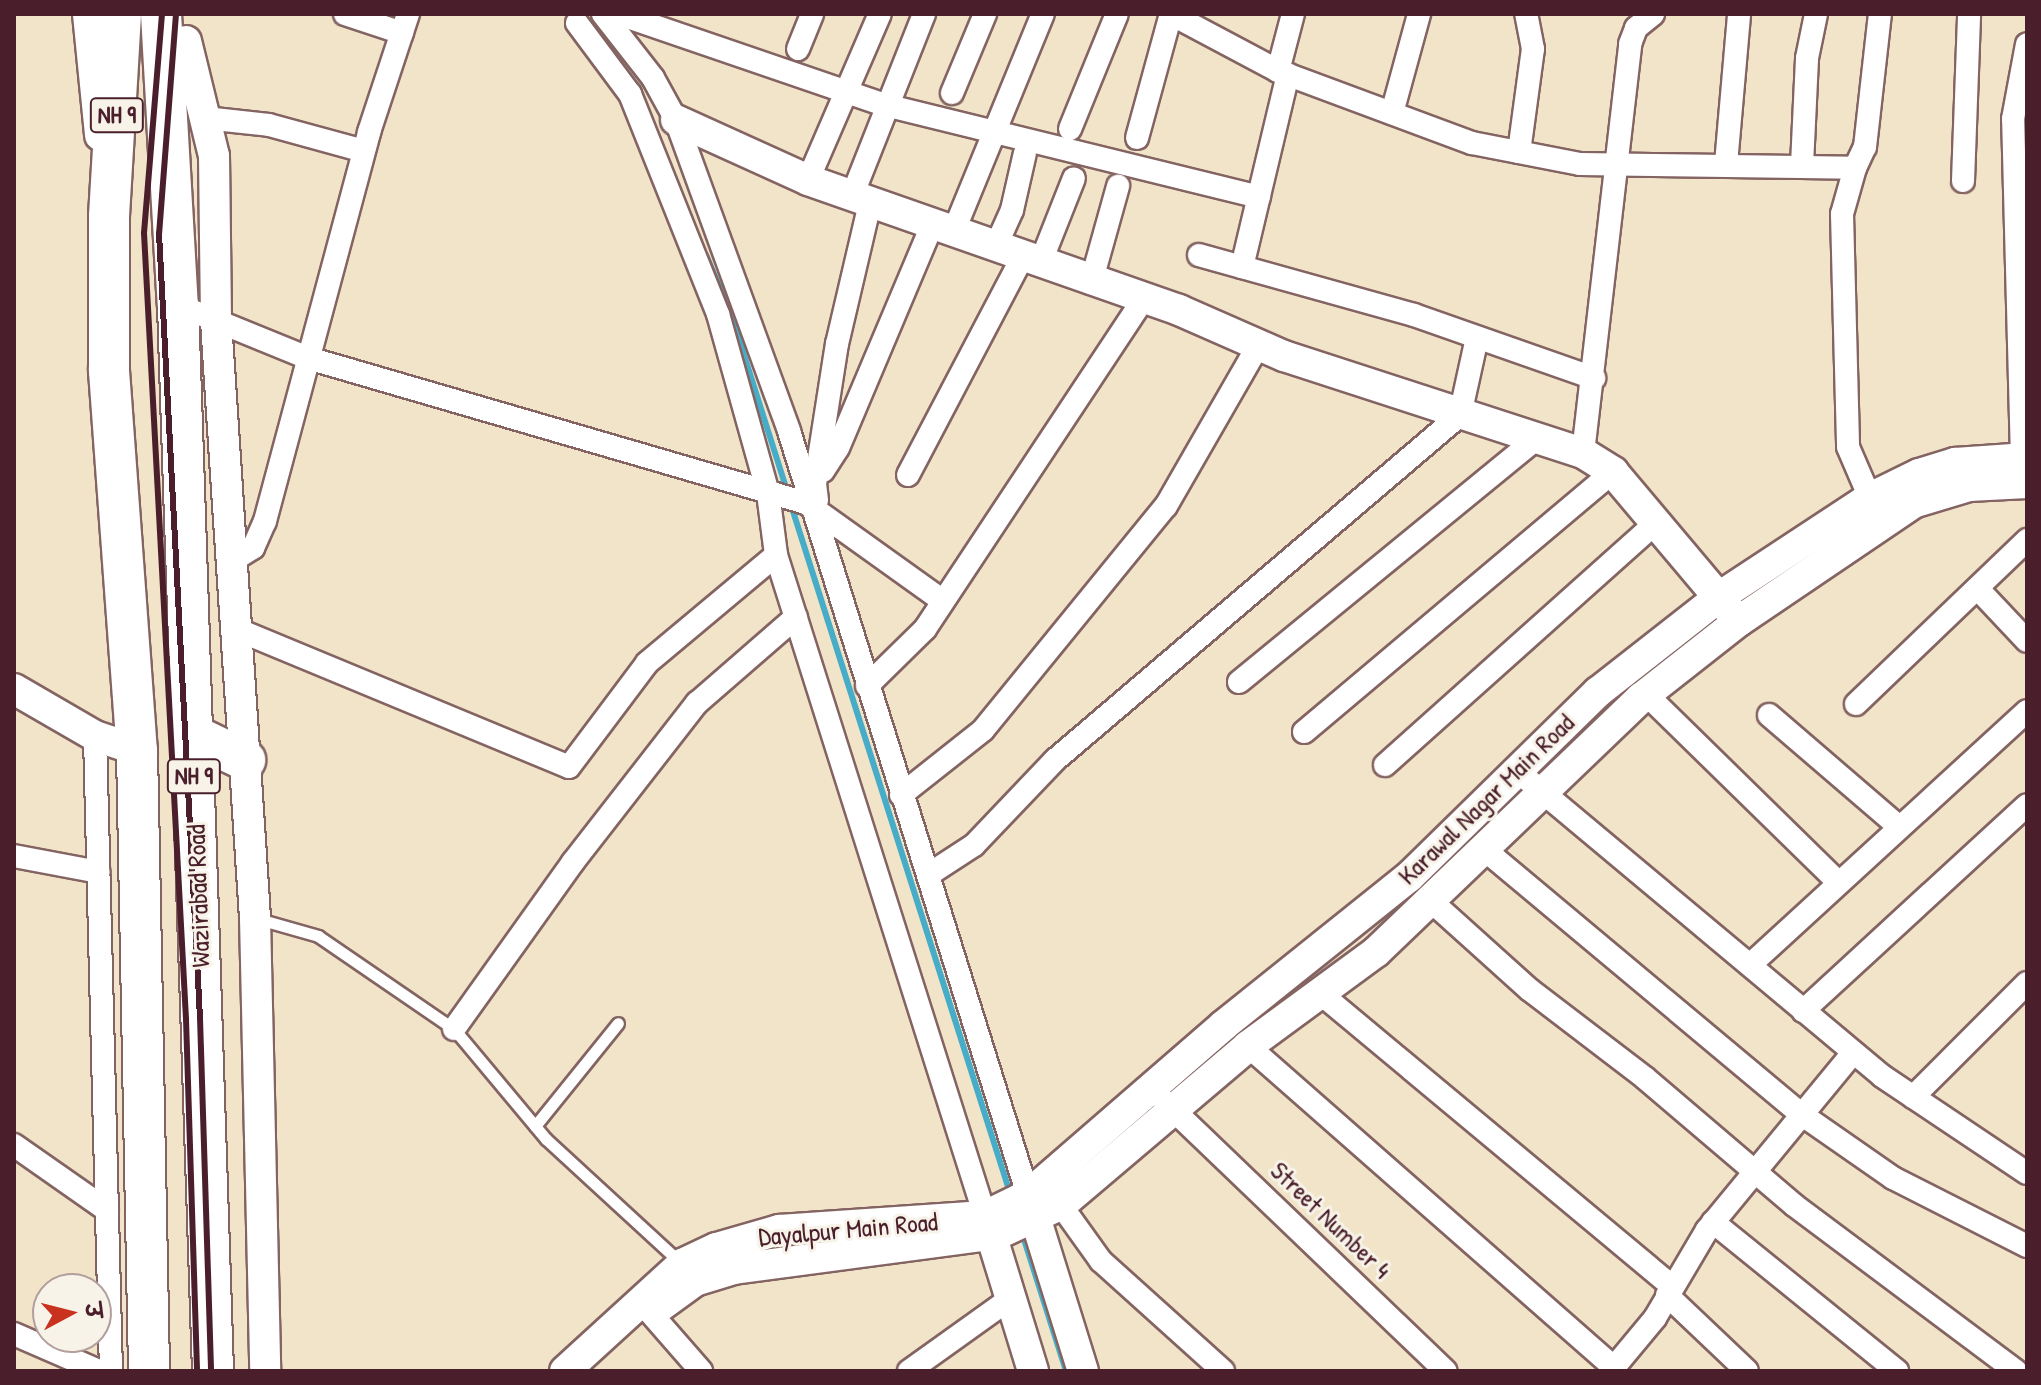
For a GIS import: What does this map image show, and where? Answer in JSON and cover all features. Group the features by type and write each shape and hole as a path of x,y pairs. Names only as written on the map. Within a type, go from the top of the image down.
{"highway":[{"name":"NH 9","path":"121,14 109,217 109,371 137,750 149,1371"},
{"name":"Wazirabad Road","path":"178,23 171,181 178,305 213,1371"},
{"path":"193,735 245,760"}],"street":[{"path":"88,14 109,217"},
{"path":"232,561 253,548 262,529 364,151 405,24 345,14"},
{"path":"603,14 653,78 676,120 812,506 928,875 1018,1213 1011,1298 1027,1368"},
{"path":"619,14 885,105 995,135 1259,197"},
{"path":"798,49 812,14"},
{"path":"808,180 880,14"},
{"path":"812,506 861,200 885,105 924,14"},
{"path":"952,93 985,14"},
{"path":"818,479 838,448 942,229 995,135 1043,14"},
{"path":"1070,129 1117,14"},
{"path":"1137,138 1171,14 1283,73 1472,143 1613,164 1855,168"},
{"path":"1242,267 1259,197 1293,14"},
{"path":"1392,113 1419,14"},
{"path":"1519,152 1533,49 1526,14"},
{"path":"1583,453 1594,378 1613,164 1632,36 1653,14"},
{"path":"1726,164 1739,14"},
{"path":"1802,165 1807,58 1816,14"},
{"path":"1877,511 1848,447 1842,214 1855,168 1865,147 1880,14"},
{"path":"1963,181 1969,14"},
{"path":"178,23 214,156 216,321 255,918 265,1371"},
{"path":"577,23 630,94 718,314 775,496 776,555 796,617 1018,1213 1083,1371"},
{"path":"2025,466 2013,119 2027,44"},
{"path":"205,118 269,125 364,151"},
{"path":"676,120 808,180 1091,283 1144,298 1258,346 1583,453 1613,472 1739,621"},
{"path":"1019,257 1012,210 1025,153"},
{"path":"908,475 1019,257 1074,178"},
{"path":"1091,283 1118,186"},
{"path":"1199,255 1477,338 1594,378"},
{"path":"867,686 925,629 1144,298"},
{"path":"178,305 308,358 812,506 943,601"},
{"path":"928,875 974,845 1055,760 1460,415 1477,338"},
{"path":"901,795 983,730 1166,506 1258,346"},
{"path":"1239,682 1538,437"},
{"name":"Karawal Nagar Main Road","path":"1018,1213 1152,1090 1409,877 1515,769 1598,692 1719,597 1877,511 1955,463 2025,466"},
{"path":"1304,732 1613,472"},
{"name":"Karawal Nagar Main Road","path":"1018,1213 1176,1112 1248,1046 1376,952 1646,694 1877,511"},
{"path":"1385,765 1655,524"},
{"path":"1856,704 2027,540"},
{"path":"236,629 569,767 647,663 776,555"},
{"path":"1978,589 2027,641"},
{"path":"454,1029 573,862 697,703 796,617"},
{"path":"14,689 95,736 137,750"},
{"path":"1646,694 1837,881"},
{"path":"1750,965 1837,881 2027,711"},
{"path":"1769,715 1898,826"},
{"path":"95,736 111,1371"},
{"path":"1515,769 1542,795 1853,1053 2027,1173"},
{"path":"1803,1011 2027,805"},
{"path":"1485,850 1801,1114 1893,1178 2027,1246"},
{"path":"14,856 99,872"},
{"path":"1431,901 1530,990 1754,1169 1794,1205 2016,1371"},
{"path":"1913,1097 2027,983"},
{"path":"1320,993 1669,1290 1747,1371"},
{"path":"1248,1046 1612,1369 1713,1222 1853,1053"},
{"name":"Street Number 4","path":"1152,1090 1446,1371"},
{"path":"14,1145 107,1210"},
{"path":"1018,1213 1101,1261 1223,1371"},
{"name":"Dayalpur Main Road","path":"590,1371 682,1264 779,1230 1018,1213"},
{"name":"Dayalpur Main Road","path":"565,1371 645,1306 695,1281 765,1261 1018,1213"},
{"path":"1713,1222 1897,1371"},
{"path":"909,1371 1011,1298"},
{"path":"645,1306 701,1371"},
{"path":"14,1334 99,1371"}],"lane":[{"path":"255,918 318,936 454,1029 535,1126 682,1264"},
{"path":"535,1126 618,1023"}],"waterway":[{"path":"595,21 615,57"},
{"path":"706,255 730,311 787,491"},
{"path":"791,505 1011,1196"},
{"path":"1022,1233 1066,1371"}],"railway":[{"path":"162,14 144,233 186,1019 197,1371"},
{"path":"176,14 159,233 200,1018 211,1371"}]}
